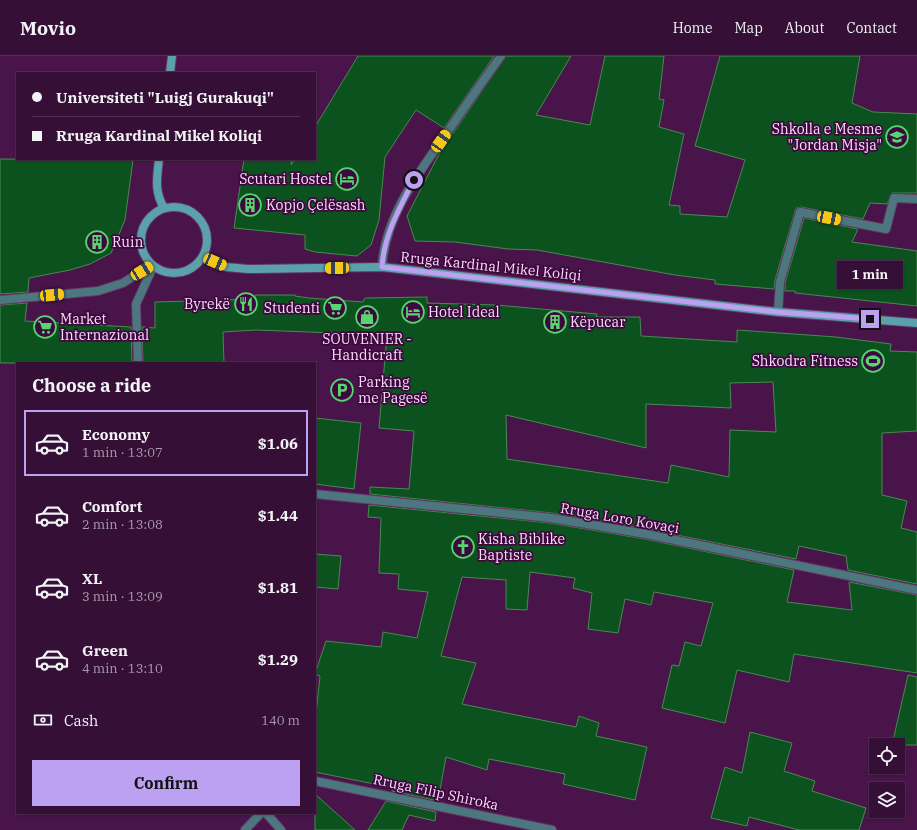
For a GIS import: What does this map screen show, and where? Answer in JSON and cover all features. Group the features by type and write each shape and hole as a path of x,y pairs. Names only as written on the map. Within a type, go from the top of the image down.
{"street":[{"path":"170,72 172,56"},
{"path":"382,267 383,250 387,236 414,180 501,56"},
{"path":"159,160 156,187 158,198 164,208"},
{"path":"778,312 780,282 800,212 886,229 894,198 917,199"},
{"path":"177,207 190,211 200,220 206,231 207,245 203,257 195,266 185,272 173,274 162,272 152,266 143,254 140,240 144,226 151,216 164,208 177,207"},
{"name":"Rruga Kardinal Mikel Koliqi","path":"203,257 226,267 248,269 382,267 778,312 917,323"},
{"path":"0,300 98,291 123,283 152,266"},
{"path":"138,362 136,304 152,266"},
{"name":"Rruga Loro Kovaçi","path":"316,494 551,518 646,534 917,590"},
{"name":"Rruga Filip Shiroka","path":"316,781 552,830"},
{"path":"245,830 260,814"},
{"path":"267,814 281,830"}],"building":[{"path":"358,56 494,56 444,128 416,110 385,157 379,220 371,245 357,256 315,252 305,249 305,235 234,228 244,160 292,160 291,165 294,160 316,160 316,125"},
{"path":"506,56 571,56 536,115 590,125 605,56 664,56 659,99 664,100 659,127 684,134 669,205 680,206 680,214 727,217 745,160 695,146 720,56 860,56 852,103 873,112 917,114 917,193 892,193 887,204 870,203 863,219 801,207 796,208 775,280 774,289 715,284 715,280 675,275 537,250 508,249 455,242 415,241 407,216 440,152"},
{"path":"0,159 133,160 125,220 111,253 90,264 70,270 29,278 28,292 0,294"},
{"path":"804,218 858,229 852,242 917,251 917,306 785,291 785,283"},
{"path":"255,295 295,295 309,298 363,302 365,298 427,297 427,303 496,305 597,314 596,317 640,317 641,336 737,342 737,330 836,337 891,344 890,351 917,352 917,431 882,433 882,495 907,501 901,528 917,532 917,584 848,570 846,556 799,546 796,559 647,529 552,513 370,494 370,487 409,489 414,431 379,428 387,335 256,330 223,332 224,362 143,362 142,327 155,328 155,302 255,299","holes":["773,382 776,432 730,430 729,477 671,465 668,483 507,459 506,415 646,448 646,404 731,408 730,383"]},
{"path":"27,303 25,321 131,327 132,362 0,363 0,305"},
{"path":"316,418 361,423 354,489 316,484"},
{"path":"369,505 550,523 645,539 794,570 787,602 852,610 849,582 917,595 917,673 794,654 789,682 737,670 725,723 662,708 672,665 679,666 685,642 701,646 713,603 654,592 651,605 625,599 618,633 588,629 592,593 573,588 575,578 530,572 527,610 506,609 506,580 462,577 441,656 476,663 462,704 576,727 579,716 599,723 596,736 647,747 635,800 563,784 565,774 489,759 487,770 446,757 438,801 392,791 394,788 316,772 316,714 320,676 316,674 316,671 326,641 381,647 383,632 417,638 428,592 398,589 399,574 379,573 381,518 368,517"},
{"path":"316,554 341,556 338,589 316,587"},
{"path":"908,675 917,677 917,745 905,745 905,738 894,738"},
{"path":"750,732 792,743 784,771 815,781 812,791 866,808 859,830 799,830 749,817 747,826 711,818 725,767 742,773"},
{"path":"316,795 355,830 315,830"},
{"path":"386,801 436,812 435,821 409,815 402,830 368,830"}],"place":[{"name":"Shkolla e Mesme \"Jordan Misja\"","path":"897,137"},
{"name":"Scutari Hostel","path":"347,179"},
{"name":"Kopjo Çelësash","path":"250,205"},
{"name":"Ruin","path":"97,242"},
{"name":"Byrekë","path":"246,304"},
{"name":"Studenti","path":"335,308"},
{"name":"Hotel Ideal","path":"413,312"},
{"name":"SOUVENIER - Handicraft","path":"367,317"},
{"name":"Këpucar","path":"555,322"},
{"name":"Market Internazional","path":"45,327"},
{"name":"Shkodra Fitness","path":"873,361"},
{"name":"Parking me Pagesë","path":"342,390"},
{"name":"Kisha Biblike Baptiste","path":"463,547"}],"route":[{"path":"414,180 387,236 383,250 382,267 778,312 870,319"}]}
